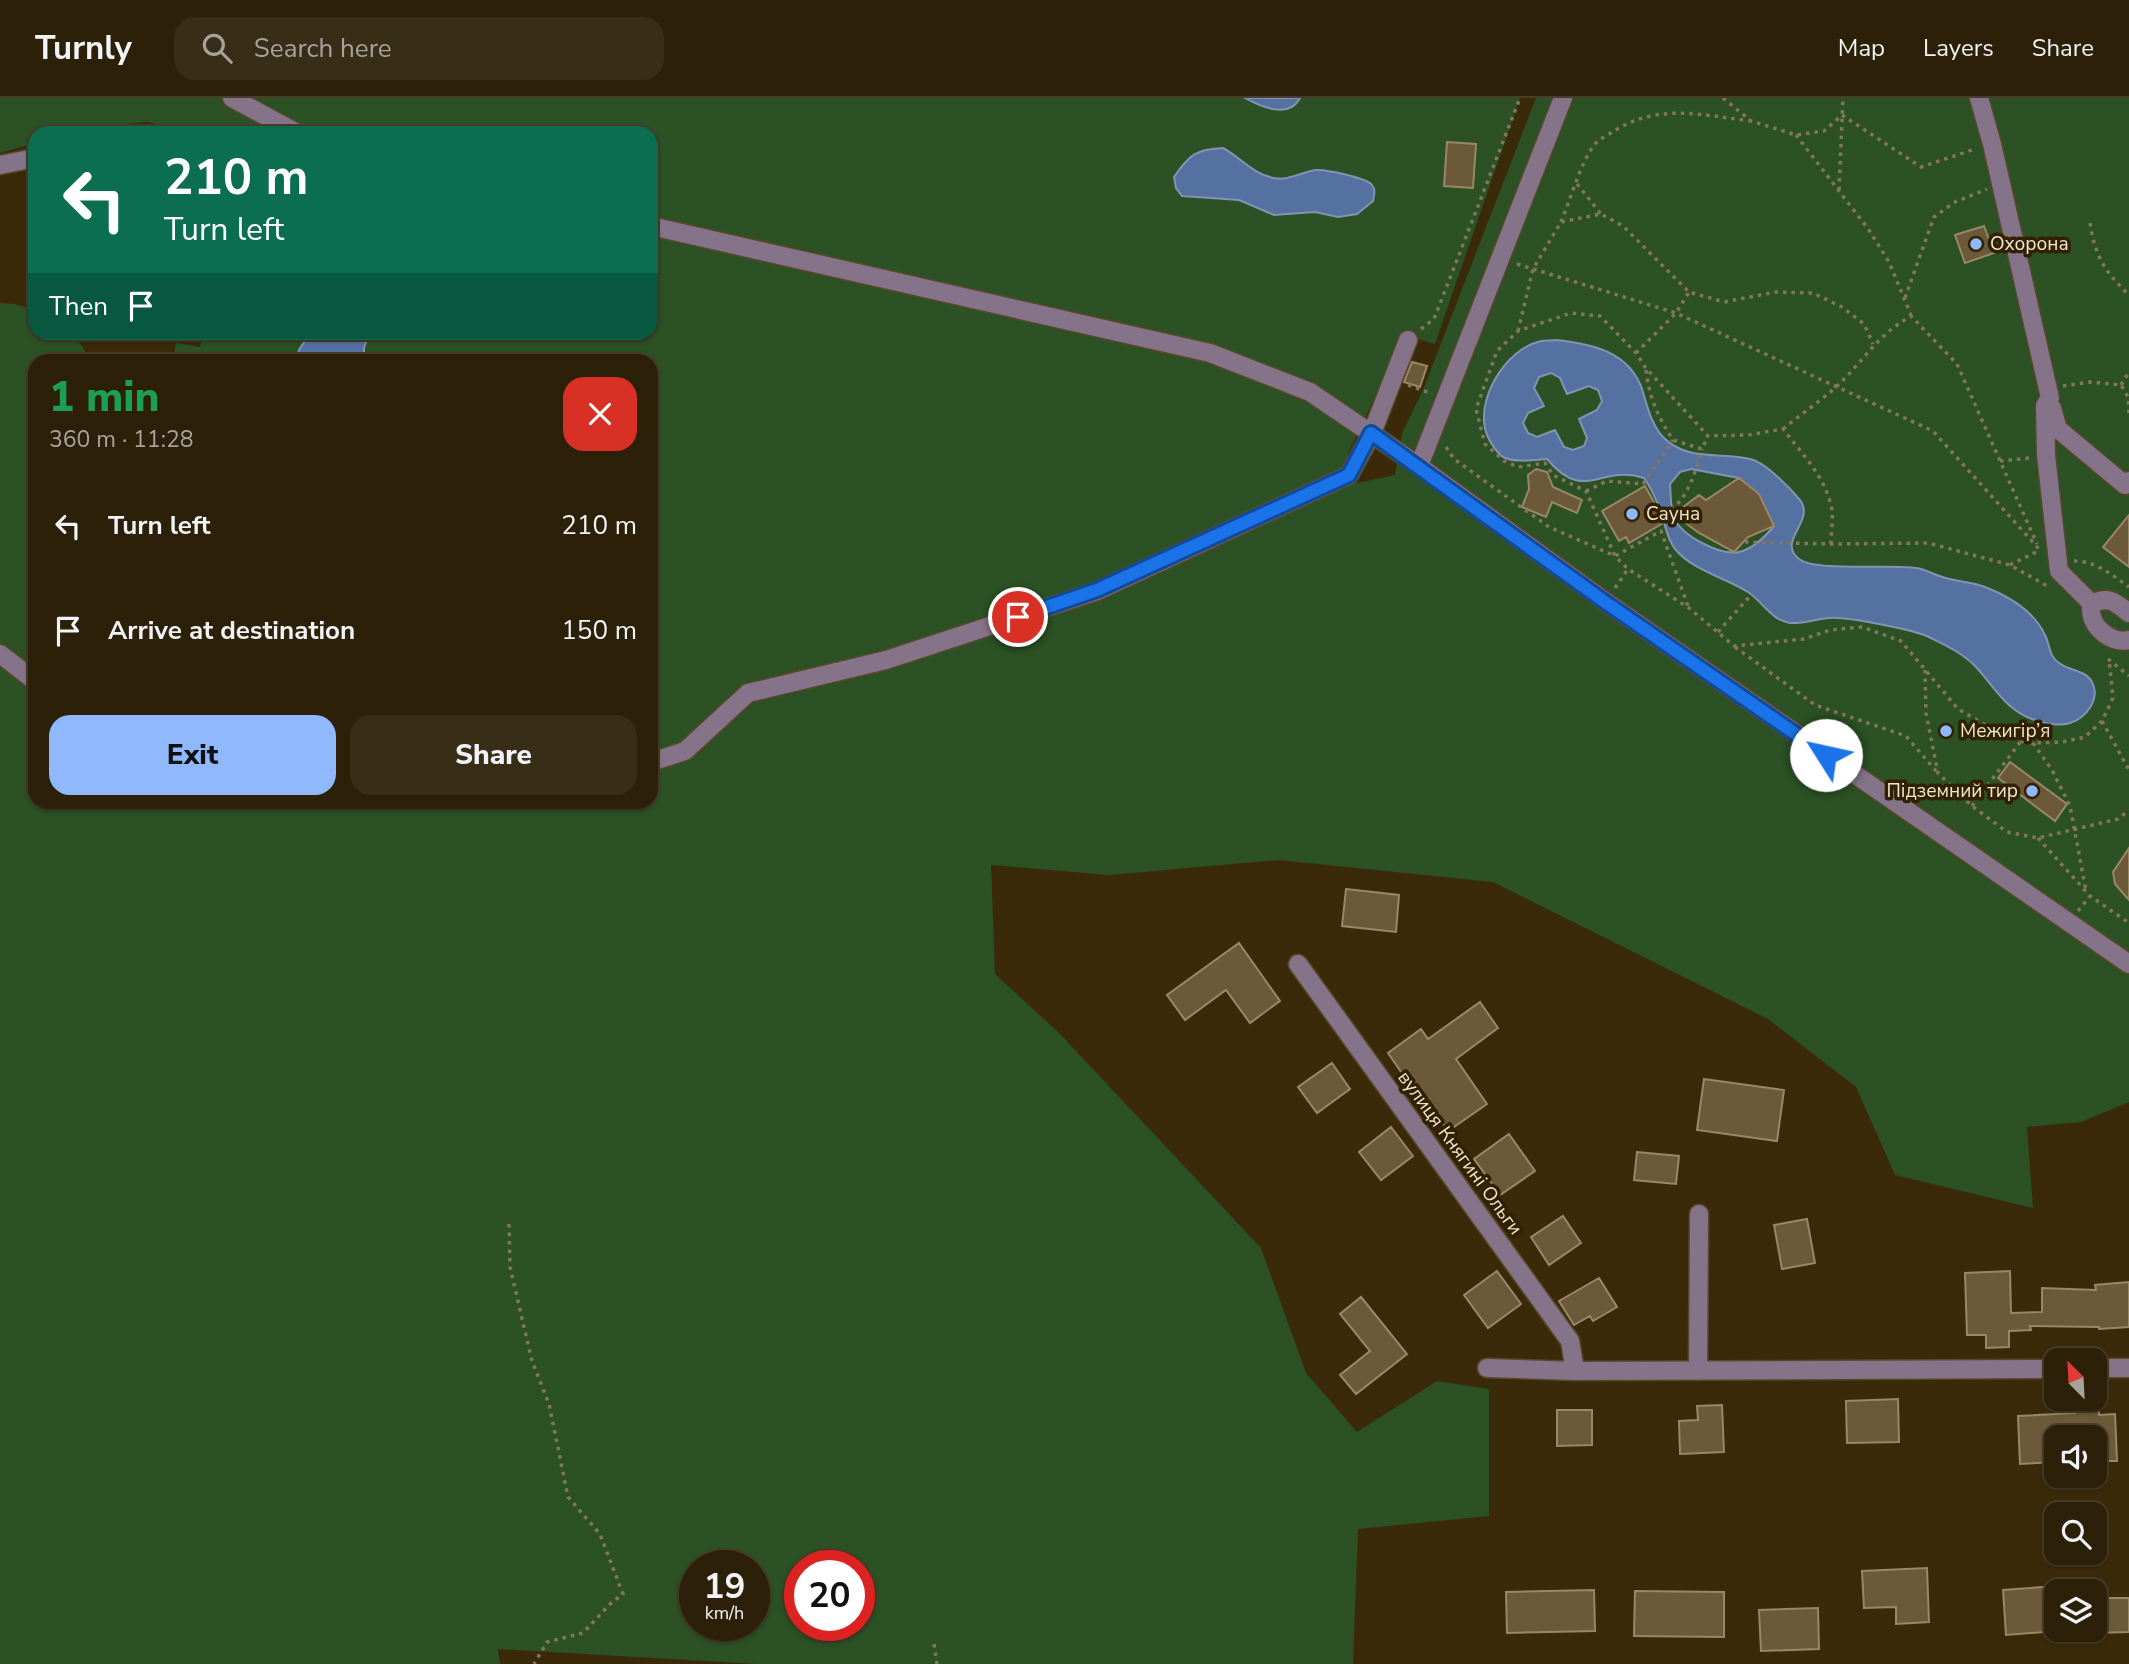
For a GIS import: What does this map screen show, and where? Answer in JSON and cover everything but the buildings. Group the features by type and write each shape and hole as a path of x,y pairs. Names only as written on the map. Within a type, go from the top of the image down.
{"street":[{"path":"232,98 284,126"},
{"path":"1419,466 1563,98"},
{"path":"1979,98 1993,144 2058,429 2125,485 2129,481"},
{"path":"0,165 28,159"},
{"path":"658,228 1210,353 1310,392 1419,466 1605,602 2129,964"},
{"path":"658,760 685,751 748,694 886,660 1097,590 1349,475 1371,433 1408,340"},
{"path":"2048,393 2045,406 2046,455 2059,571 2092,604"},
{"path":"2129,613 2112,600 2102,599 2092,604 2090,612 2093,623 2115,640 2129,640"},
{"path":"0,654 28,676"},
{"name":"вулиця Княгині Ольги","path":"1298,964 1570,1341 1575,1371"},
{"path":"1698,1371 1699,1214"},
{"path":"1488,1368 1575,1371 2044,1369"},
{"path":"2107,1368 2129,1368"}],"path":[{"path":"1408,340 1434,319 1520,98"},
{"path":"1723,98 1751,121"},
{"path":"1839,190 1843,98"},
{"path":"1518,331 1533,269 1561,222 1583,163 1597,142 1625,125 1652,114 1677,113 1751,121 1796,135 1824,131 1842,115"},
{"path":"1842,115 1921,167 1993,144"},
{"path":"1796,135 1870,230 1889,262 1911,316 1957,364 2040,550"},
{"path":"1577,184 1601,214 1623,226 1689,292 1724,302 1776,292 1812,292 1842,307 1864,324 1873,344"},
{"path":"1905,300 1934,217 1955,202 2000,184"},
{"path":"1561,222 1601,214"},
{"path":"2090,223 2094,247 2102,265 2129,295"},
{"path":"1500,258 1676,313 1933,431 2040,550"},
{"path":"1636,353 1676,313 1689,292"},
{"path":"1911,316 1873,344 1835,387 1783,429 1748,435 1708,436 1600,316 1571,313 1518,331 1497,351 1476,409 1485,444 1504,461 1518,467 1545,463 1553,475 1586,491 1615,556 1628,569 1689,608 1734,646 1815,705 1906,736 1938,774 1972,806 2007,832 2038,838 2118,819 2129,810"},
{"path":"1646,367 1648,388 1654,407 1673,440 1702,449"},
{"path":"2121,385 2129,372"},
{"path":"1392,379 1446,398"},
{"path":"2048,393 2090,382 2121,385"},
{"path":"2121,385 2128,397 2129,413"},
{"path":"1434,429 1454,459 1518,507 1549,527 1615,556"},
{"path":"1783,429 1810,462 1825,488 1832,511 1831,544"},
{"path":"1664,514 1676,508 1695,473 1708,436"},
{"path":"1586,491 1607,481 1623,480 1643,484 1673,440"},
{"path":"2000,461 2046,455"},
{"path":"1615,556 1661,531 1689,608"},
{"path":"1745,542 1928,543 2010,565 2058,593"},
{"path":"2010,565 2040,550"},
{"path":"2058,561 2085,561 2100,567 2129,587"},
{"path":"1605,602 1628,569"},
{"path":"1718,632 1749,596"},
{"path":"1734,646 1804,639 1829,630 1862,626 1901,641 1958,709 1991,728 2021,741 2033,743 2062,742 2085,737 2102,721 2113,698 2109,659"},
{"path":"2103,648 2109,659 2129,676"},
{"path":"1925,669 1926,713 1938,774"},
{"path":"2102,721 2129,770"},
{"path":"1972,806 2021,741"},
{"path":"2033,743 2052,770 2070,806 2085,891"},
{"path":"2038,838 2085,891 2129,923"},
{"path":"509,1224 510,1267 532,1361 549,1405 568,1497 600,1534 623,1594 583,1633 547,1642 534,1664"},
{"path":"934,1644 937,1664"}],"green space":[{"path":"0,98 1520,98 1435,344 1404,335 1347,456 1343,486 1395,475 1402,433 1423,390 1536,98 2129,98 2129,1102 2081,1122 2027,1127 2033,1208 1895,1175 1856,1087 1768,1019 1493,882 1278,860 1109,875 991,865 995,974 1060,1034 1261,1248 1306,1373 1357,1432 1437,1381 1489,1389 1489,1516 1358,1529 1353,1664 757,1664 498,1649 500,1664 0,1664 0,303 28,308 28,340 78,340 87,354 28,354 28,809 658,809 658,354 174,354 176,343 200,347 202,340 658,340 658,126 164,126 148,122 101,126 28,126 28,145 0,153"}],"water":[{"path":"1245,98 1300,98 1289,108 1282,110 1259,105"},
{"path":"1223,148 1254,170 1274,178 1321,170 1346,174 1369,182 1373,187 1373,201 1357,214 1338,217 1315,212 1274,215 1239,200 1182,196 1176,188 1174,177 1184,163 1200,152"},
{"path":"305,340 367,340 364,354 298,354"},
{"path":"1541,341 1584,344 1608,352 1628,366 1642,389 1655,426 1672,445 1705,455 1750,459 1777,476 1800,500 1804,508 1792,545 1793,552 1799,559 1821,565 1920,569 1985,587 2020,605 2040,626 2056,660 2063,666 2082,673 2092,682 2095,695 2090,707 2081,717 2070,723 2042,722 2027,717 2010,706 1965,657 1931,638 1911,631 1850,619 1795,623 1783,621 1772,615 1748,592 1690,563 1675,549 1656,499 1644,478 1615,475 1583,481 1572,479 1560,472 1547,459 1519,461 1503,457 1487,435 1484,422 1489,392 1505,365 1516,354","holes":["1551,373 1560,378 1567,394 1589,386 1598,390 1602,401 1597,410 1579,419 1587,438 1584,446 1573,450 1564,447 1555,430 1537,437 1528,433 1523,423 1528,413 1544,406 1534,388 1539,377","1691,469 1739,478 1774,526 1758,542 1739,552 1722,551 1692,537 1674,517 1670,484 1680,472"]}],"place":[{"name":"Охорона","path":"1976,244"},
{"name":"Сауна","path":"1632,514"},
{"name":"Межигір’я","path":"1946,731"},
{"name":"Підземний тир","path":"2032,791"}],"route":[{"path":"1018,617 1097,590 1349,475 1371,433 1605,602 1826,755"}]}
